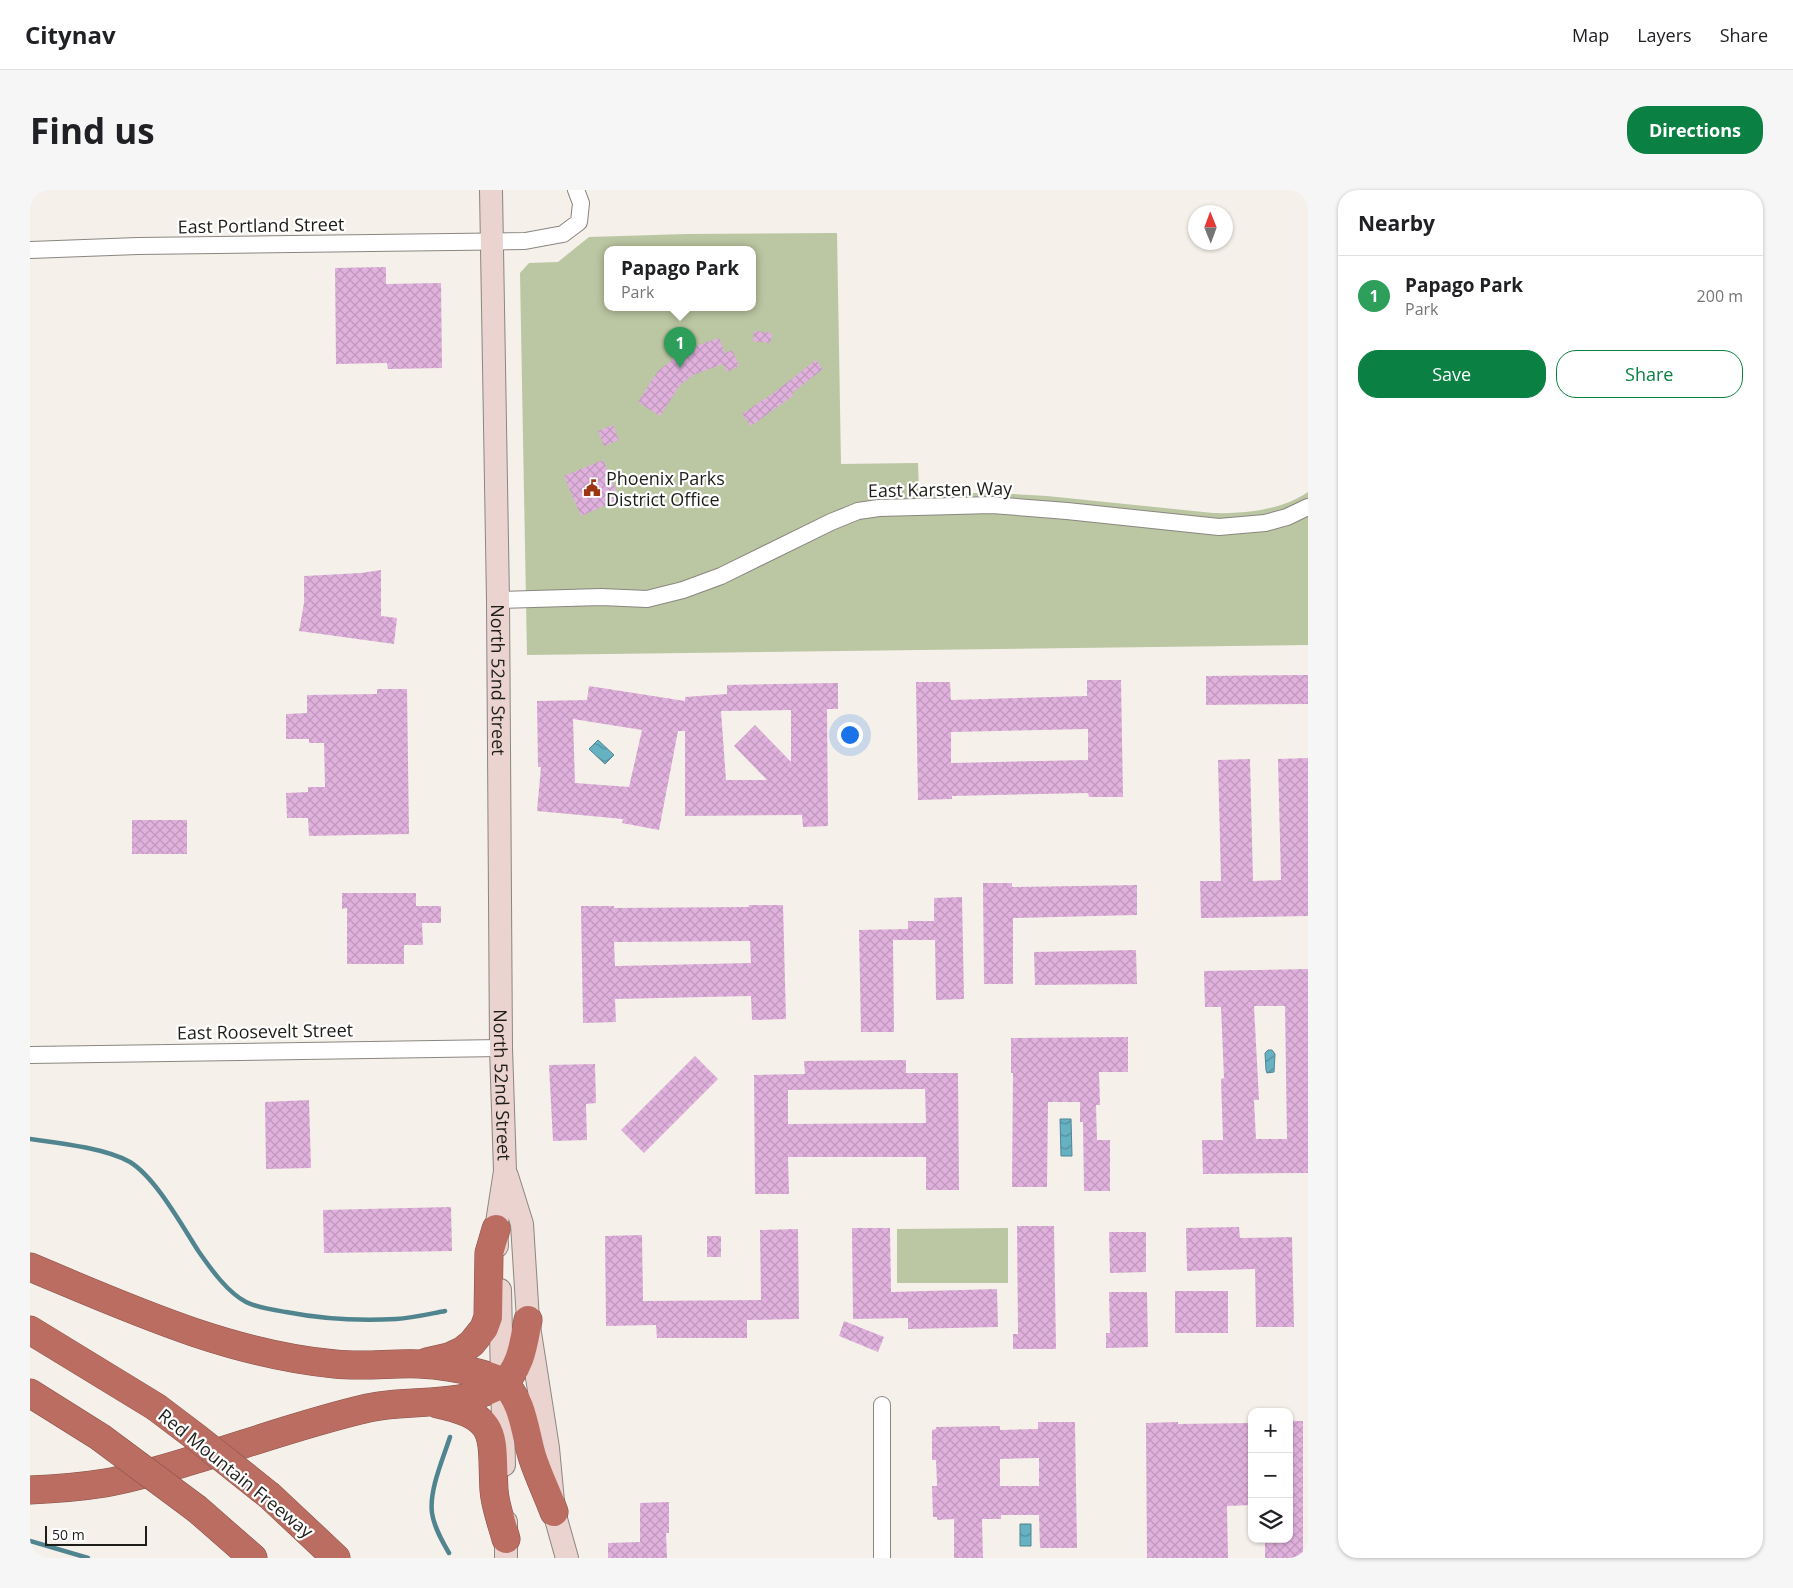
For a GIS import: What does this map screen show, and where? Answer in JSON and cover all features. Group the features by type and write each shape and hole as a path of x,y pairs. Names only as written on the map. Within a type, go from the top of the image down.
{"highway":[{"path":"418,1364 449,1357 462,1351 472,1343 484,1328 488,1317 489,1253 496,1229"},
{"path":"30,1267 201,1336 247,1348 336,1364 366,1366 418,1364 466,1370 488,1376 502,1383 512,1393 532,1456 554,1512"},
{"path":"30,1490 82,1487 124,1479 245,1444 321,1419 371,1407 461,1399 489,1390 502,1383 510,1375 522,1352 528,1320"},
{"name":"Red Mountain Freeway","path":"30,1330 156,1407 270,1496 336,1558"},
{"path":"30,1393 100,1437 197,1509 253,1558"},
{"path":"427,1401 464,1410 474,1415 488,1428 493,1447 494,1493 506,1549"}],"main road":[{"name":"North 52nd Street","path":"491,190 498,600 501,1048 505,1171 496,1229 501,1310 506,1549"},
{"name":"North 52nd Street","path":"505,1171 522,1224 528,1320 548,1448 554,1512 567,1558"}],"street":[{"name":"East Portland Street","path":"30,250 525,241 563,234 579,222 581,203 576,190"},
{"name":"East Karsten Way","path":"498,600 601,597 647,599 683,590 721,576 831,522 858,511 879,508 992,505 1219,527 1265,523 1287,517 1308,507"},
{"name":"East Roosevelt Street","path":"30,1055 501,1048"},
{"path":"882,1405 882,1558"}],"green space":[{"path":"837,233 841,464 918,463 919,493 994,493 1047,496 1213,513 1237,513 1275,507 1308,492 1308,645 527,655 520,273 529,263 558,262 589,237"},
{"path":"1008,1228 1008,1283 897,1283 897,1229"}],"water":[{"path":"598,740 614,755 605,764 589,749"},
{"path":"1268,1050 1272,1050 1275,1054 1274,1072 1267,1073 1265,1053"},
{"path":"1060,1119 1071,1119 1072,1156 1061,1156"},
{"path":"1020,1524 1031,1524 1031,1546 1020,1546"}],"building":[{"path":"386,267 386,284 441,283 442,368 388,369 387,363 336,364 335,268"},
{"path":"754,331 772,333 770,343 753,341"},
{"path":"719,338 725,353 732,350 739,366 727,372 723,364 693,375 680,385 660,416 638,402 658,371 685,350"},
{"path":"816,360 823,369 792,393 794,395 751,426 742,414 775,392"},
{"path":"613,425 619,440 604,446 598,431"},
{"name":"Phoenix Parks District Office","path":"603,460 620,499 581,516 564,476"},
{"path":"381,570 381,616 397,618 394,644 299,631 304,603 304,576"},
{"path":"1308,675 1308,704 1206,705 1206,676"},
{"path":"1087,680 1121,680 1123,797 1089,797 1088,793 952,796 952,799 918,800 916,682 950,682 951,700 1087,696","holes":["1088,729 1088,760 951,763 951,732"]},
{"path":"838,683 838,709 827,709 828,826 803,827 802,815 685,816 685,731 678,731 659,830 622,823 623,819 537,811 541,767 538,767 537,701 587,700 589,686 685,701 685,697 727,694 727,685","holes":["791,710 791,762 755,725 734,746 767,780 726,780 721,711","573,719 642,730 629,787 575,783"]},
{"path":"377,689 407,689 409,834 309,836 308,818 287,818 286,793 308,792 308,787 325,787 324,743 309,743 309,739 286,739 286,714 307,713 307,695 377,694"},
{"path":"1308,758 1308,916 1201,918 1200,881 1221,881 1218,760 1250,759 1253,881 1281,880 1278,759"},
{"path":"132,820 187,820 187,854 132,854"},
{"path":"983,883 1012,883 1012,887 1137,885 1137,915 1013,918 1013,984 984,984"},
{"path":"342,893 416,893 416,906 441,906 441,923 422,923 423,945 404,945 404,964 347,964 347,908 342,909"},
{"path":"962,897 964,999 936,1000 935,940 893,940 894,1032 861,1032 859,930 908,929 908,921 934,921 934,898"},
{"path":"749,905 783,905 786,1019 752,1020 751,996 615,999 616,1022 583,1023 581,906 614,906 614,908 749,907","holes":["750,941 751,963 615,966 614,942"]},
{"path":"1136,950 1137,984 1035,985 1034,952"},
{"path":"1308,969 1308,1173 1203,1174 1202,1140 1223,1140 1221,1079 1224,1078 1221,1007 1205,1007 1204,971","holes":["1254,1006 1285,1006 1287,1139 1256,1139 1254,1100 1259,1100"]},
{"path":"1128,1037 1128,1072 1099,1072 1100,1105 1096,1105 1097,1140 1110,1140 1110,1191 1084,1191 1083,1122 1080,1122 1080,1102 1048,1102 1047,1187 1012,1187 1013,1073 1011,1073 1011,1038"},
{"path":"695,1056 718,1079 644,1153 621,1130"},
{"path":"906,1060 906,1073 958,1073 959,1190 926,1190 926,1157 788,1157 789,1194 755,1194 754,1075 805,1074 804,1061","holes":["925,1089 926,1123 788,1124 788,1090"]},
{"path":"595,1064 596,1103 586,1104 587,1140 553,1141 549,1065"},
{"path":"309,1100 311,1168 266,1169 265,1102"},
{"path":"451,1207 452,1251 324,1253 323,1210"},
{"path":"1017,1226 1054,1226 1056,1349 1013,1349 1013,1334 1018,1334"},
{"path":"1239,1227 1240,1238 1292,1237 1294,1327 1256,1327 1255,1269 1187,1271 1186,1228"},
{"path":"852,1228 890,1228 891,1292 997,1289 998,1327 908,1329 908,1318 853,1319"},
{"path":"798,1229 799,1319 747,1320 747,1338 657,1338 656,1325 606,1326 605,1236 642,1235 643,1301 761,1300 760,1230"},
{"path":"1109,1232 1146,1232 1146,1272 1110,1273"},
{"path":"707,1236 721,1236 721,1257 707,1257"},
{"path":"1175,1291 1228,1291 1228,1333 1175,1333"},
{"path":"1109,1292 1147,1292 1148,1347 1106,1348 1106,1333 1110,1333"},
{"path":"844,1321 884,1337 878,1352 839,1336"},
{"path":"1293,1421 1303,1421 1303,1558 1265,1558 1265,1543 1293,1543"},
{"path":"1038,1422 1075,1422 1077,1548 1040,1548 1039,1515 1001,1515 1001,1519 982,1519 983,1558 954,1558 954,1519 937,1520 937,1517 933,1517 932,1486 937,1486 937,1483 936,1460 932,1460 932,1430 936,1429 936,1427 1000,1426 1000,1430 1038,1429","holes":["1039,1458 1039,1486 1000,1486 1000,1459"]},
{"path":"1146,1423 1248,1423 1248,1505 1227,1506 1228,1558 1147,1558"},
{"path":"669,1502 669,1533 666,1533 667,1558 608,1558 608,1543 640,1542 640,1503"}],"waterway":[{"path":"30,1139 68,1144 108,1153 120,1157 140,1169 159,1191 220,1280 246,1302 266,1308 300,1314 354,1320 382,1320 445,1311"},
{"path":"449,1553 435,1523 432,1504 437,1475 450,1437"},
{"path":"30,1541 88,1558"}],"place":[{"name":"Papago Park","path":"680,368"},
{"name":"Phoenix Parks District Office","path":"592,488"}]}
